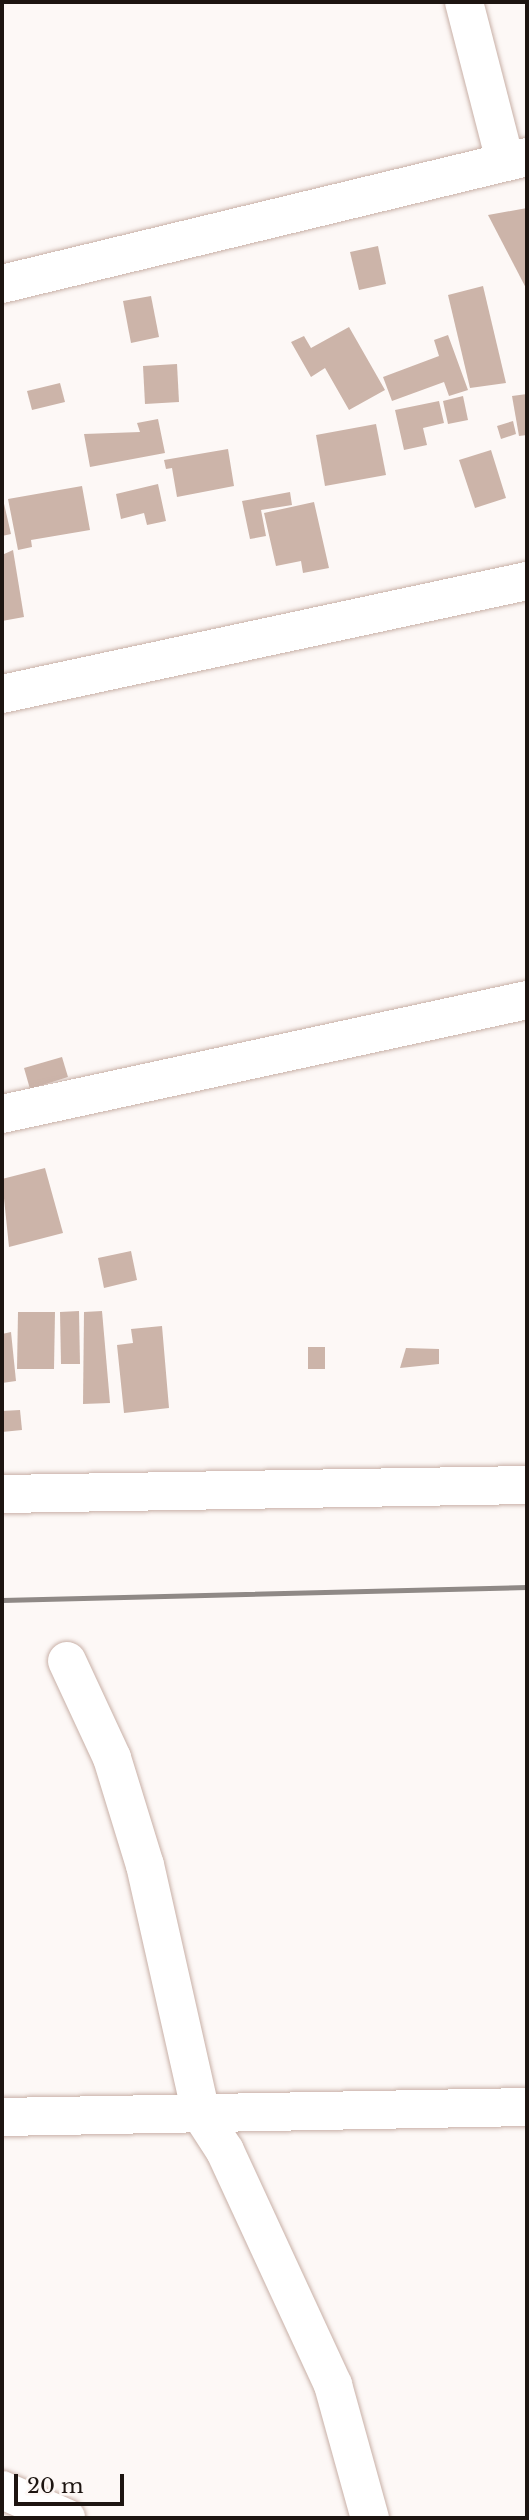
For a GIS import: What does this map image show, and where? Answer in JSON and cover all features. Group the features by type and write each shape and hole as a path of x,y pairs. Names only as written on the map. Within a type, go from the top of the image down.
{"street":[{"path":"2,284 516,159 464,2"},
{"path":"2,694 527,581"},
{"path":"2,1114 527,1000"},
{"path":"2,1494 527,1485"},
{"path":"66,1661 113,1758 145,1865 201,2114 225,2151 333,2385 370,2518"},
{"path":"2,2117 527,2107"},
{"path":"2,2490 66,2518"}],"building":[{"path":"527,208 527,290 488,215"},
{"path":"378,246 386,284 359,290 350,252"},
{"path":"483,286 506,383 470,388 448,295"},
{"path":"151,296 159,337 131,343 123,301"},
{"path":"349,327 385,390 349,410 325,368 311,377 291,342 304,336 311,348"},
{"path":"448,335 468,390 449,396 444,382 392,401 383,377 439,356 434,340"},
{"path":"177,364 179,402 145,404 143,366"},
{"path":"60,383 65,402 32,410 27,391"},
{"path":"527,394 527,435 519,436 512,396"},
{"path":"463,396 468,420 448,424 443,401"},
{"path":"439,401 444,423 423,428 427,445 404,450 395,410"},
{"path":"158,419 165,453 90,467 84,434 140,432 137,423"},
{"path":"513,421 516,434 501,439 497,426"},
{"path":"376,424 386,475 325,486 316,435"},
{"path":"228,449 234,486 177,497 172,468 166,469 164,460"},
{"path":"491,450 506,498 475,508 459,460"},
{"path":"158,484 166,521 147,525 144,513 121,519 116,494"},
{"path":"82,486 90,530 31,540 32,547 18,550 8,499"},
{"path":"290,492 292,505 261,510 266,536 250,539 242,501"},
{"path":"2,495 11,534 2,536"},
{"path":"314,502 329,568 303,573 301,561 276,566 264,513"},
{"path":"13,550 24,617 2,621 2,555"},
{"path":"62,1057 68,1077 30,1089 24,1068"},
{"path":"45,1168 63,1233 9,1247 2,1179"},
{"path":"131,1251 137,1280 104,1288 98,1258"},
{"path":"79,1311 80,1364 61,1364 60,1312"},
{"path":"102,1311 110,1403 83,1404 84,1312"},
{"path":"18,1312 55,1312 54,1369 17,1369"},
{"path":"162,1326 169,1408 124,1413 117,1345 133,1343 131,1329"},
{"path":"11,1332 16,1381 2,1383 2,1334"},
{"path":"308,1347 325,1347 325,1369 308,1369"},
{"path":"406,1348 439,1349 439,1364 400,1368"},
{"path":"20,1410 22,1430 2,1432 2,1411"}],"railway":[{"path":"2,1600 527,1587"}]}
